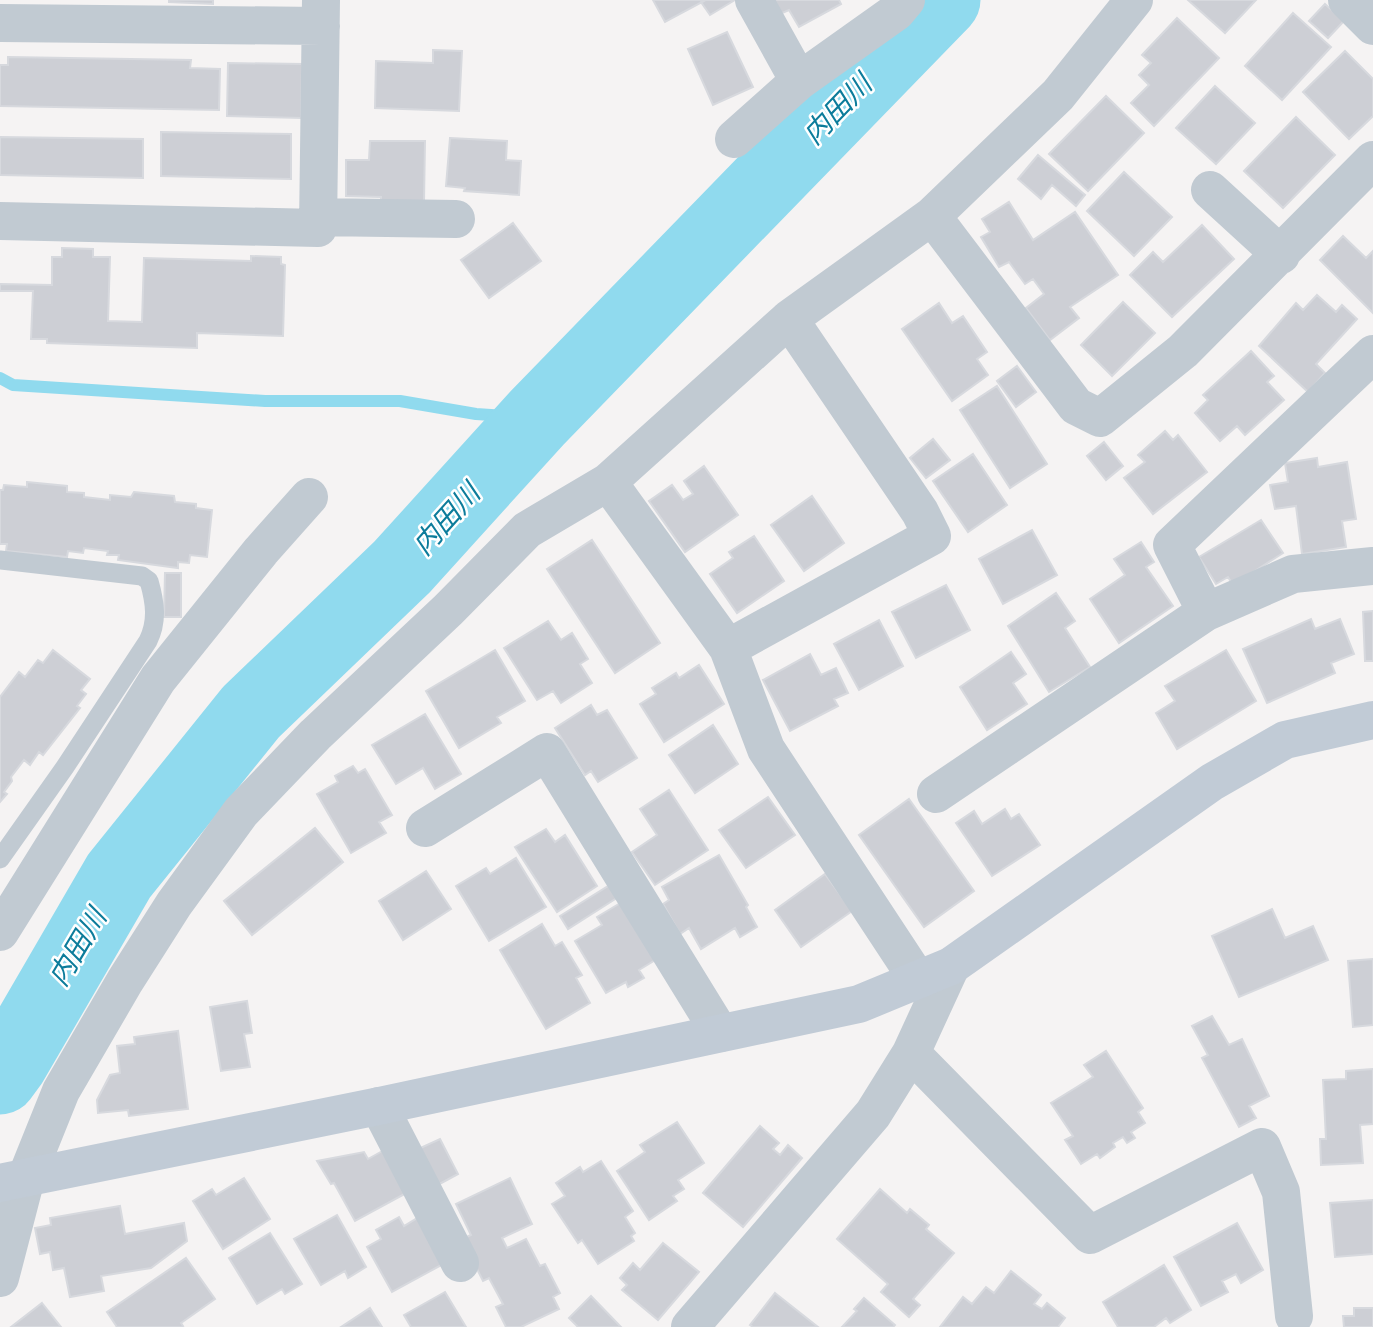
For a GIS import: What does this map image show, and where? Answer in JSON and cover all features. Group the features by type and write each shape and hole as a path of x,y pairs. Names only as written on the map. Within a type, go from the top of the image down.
{"street":[{"path":"754,0 799,80"},
{"path":"734,139 799,80 896,12 906,0"},
{"path":"0,1278 13,1180 125,981 173,904 241,812 315,735 527,530 608,482 789,319 932,216 1058,95 1134,0"},
{"path":"1347,0 1373,26"},
{"path":"0,23 321,13 318,228 0,220"},
{"path":"932,216 1076,406 1100,418 1184,351 1373,160"},
{"path":"1210,190 1280,254"},
{"path":"318,217 456,219"},
{"path":"728,648 932,536 920,512 789,319"},
{"path":"1206,612 1172,545 1373,354"},
{"path":"608,482 728,648 766,749 934,973"},
{"path":"0,932 158,679 261,551 309,497"},
{"path":"936,794 1206,612 1293,574 1373,566"},
{"path":"13,1180 379,1106 859,1003 934,973 1212,782 1285,740 1373,720"},
{"path":"425,828 548,752 720,1033"},
{"path":"690,1327 873,1114 911,1053 934,973"},
{"path":"911,1053 1090,1235 1262,1147 1281,1192 1294,1316"},
{"path":"379,1106 460,1263"}],"lane":[{"path":"0,560 142,576 149,581 156,615 155,628 148,641 65,768 0,859"}],"building":[{"path":"213,0 213,4 169,2"},
{"path":"653,0 703,0 704,1 665,22"},
{"path":"703,0 735,0 710,15 701,2"},
{"path":"773,0 839,0 841,4 799,27 789,10 780,14"},
{"path":"1188,0 1256,0 1225,33"},
{"path":"1325,4 1344,21 1328,38 1309,21"},
{"path":"1293,13 1331,47 1282,100 1245,66"},
{"path":"1177,18 1219,58 1154,126 1131,103 1149,85 1139,75 1151,63 1142,55"},
{"path":"727,32 753,87 713,105 688,49"},
{"path":"433,50 462,51 459,111 375,108 376,61 433,63"},
{"path":"1345,51 1373,79 1373,116 1349,139 1303,92"},
{"path":"8,57 191,60 190,68 220,69 219,110 0,106 0,65 8,65"},
{"path":"228,63 302,64 301,118 227,116"},
{"path":"1215,86 1255,123 1216,164 1176,128"},
{"path":"1106,96 1144,133 1088,191 1049,154"},
{"path":"1296,117 1335,155 1283,208 1244,171"},
{"path":"161,132 291,134 291,179 161,176"},
{"path":"0,137 143,139 143,178 0,175"},
{"path":"450,138 507,141 506,160 521,161 519,195 464,191 465,188 446,186"},
{"path":"370,141 425,141 424,202 381,202 381,197 346,196 346,160 369,160"},
{"path":"1038,155 1085,195 1076,206 1052,185 1041,199 1018,179"},
{"path":"1124,172 1172,217 1134,256 1087,211"},
{"path":"1009,202 1033,240 1075,212 1118,275 1070,307 1079,318 1050,340 1026,308 1044,294 1033,279 1025,284 1009,262 999,267 981,237 990,232 982,219"},
{"path":"513,223 541,261 489,298 461,260"},
{"path":"1202,225 1234,259 1172,317 1130,275 1153,252 1163,262"},
{"path":"1343,236 1366,258 1373,251 1373,313 1320,260"},
{"path":"62,248 93,249 93,257 110,257 108,321 142,322 144,258 251,261 251,256 281,257 281,264 285,265 283,336 197,333 197,348 47,343 47,339 31,339 33,291 0,291 0,284 52,285 52,257 62,257"},
{"path":"1317,295 1336,312 1342,305 1357,319 1316,364 1325,373 1308,392 1259,346 1296,303 1303,310"},
{"path":"1123,302 1155,333 1112,376 1081,345"},
{"path":"939,303 952,323 963,316 987,352 977,359 988,375 952,401 902,329"},
{"path":"1251,351 1274,376 1267,382 1284,400 1245,435 1237,426 1220,441 1195,413 1208,400 1203,395"},
{"path":"1017,366 1036,392 1016,407 997,381"},
{"path":"997,386 1047,464 1010,488 960,410"},
{"path":"1165,431 1173,440 1178,435 1207,472 1153,514 1124,478 1145,462 1138,455"},
{"path":"933,439 950,460 926,478 910,458"},
{"path":"1104,442 1123,466 1106,480 1087,456"},
{"path":"973,454 1007,505 968,532 933,481"},
{"path":"1317,458 1318,467 1347,462 1356,519 1342,521 1346,547 1302,554 1296,506 1275,509 1270,485 1288,482 1285,463"},
{"path":"704,466 738,515 685,552 649,501 672,485 683,500 693,494 684,481"},
{"path":"27,482 67,486 67,492 84,493 84,497 110,500 110,495 131,497 134,492 174,496 175,502 196,504 196,508 212,510 207,557 190,555 189,563 178,562 178,568 118,560 119,555 107,555 108,551 84,548 83,553 68,551 67,557 6,551 7,544 0,544 0,490 3,490 4,485 27,487"},
{"path":"812,496 844,543 804,571 771,525"},
{"path":"1261,520 1283,553 1233,585 1228,577 1216,584 1199,557"},
{"path":"1032,530 1057,575 1003,604 979,559"},
{"path":"754,536 784,581 737,613 710,574 733,558 729,552"},
{"path":"592,540 660,643 615,673 547,569"},
{"path":"1141,542 1154,562 1146,567 1173,606 1119,643 1090,599 1125,575 1114,559"},
{"path":"165,573 181,573 181,617 164,617"},
{"path":"946,585 970,630 916,658 892,612"},
{"path":"1056,593 1075,621 1065,628 1090,667 1049,692 1008,626"},
{"path":"1373,611 1373,661 1365,661 1363,612"},
{"path":"1311,619 1315,629 1340,619 1354,654 1331,663 1335,673 1267,703 1243,649"},
{"path":"879,620 903,666 859,690 834,644"},
{"path":"548,621 561,640 572,633 588,659 580,664 592,683 561,703 553,691 537,700 504,648"},
{"path":"53,650 90,679 81,690 86,694 77,706 80,708 43,755 39,752 30,765 24,760 11,777 12,781 4,792 7,794 0,802 0,697 19,672 25,677 38,660 43,663"},
{"path":"495,650 525,701 497,717 501,723 459,748 426,691"},
{"path":"1226,650 1256,701 1177,749 1156,713 1175,701 1165,686"},
{"path":"1011,652 1026,674 1013,683 1027,704 987,730 960,687"},
{"path":"810,654 821,675 836,668 848,693 834,699 838,706 790,731 763,680"},
{"path":"699,665 724,704 664,742 640,704 656,694 652,688 676,673 679,678"},
{"path":"591,705 597,715 607,710 637,758 598,782 591,771 585,775 555,728"},
{"path":"425,714 461,774 435,789 423,768 396,784 372,745"},
{"path":"713,725 738,764 695,793 669,755"},
{"path":"353,766 358,773 365,769 392,815 379,822 386,833 351,853 317,794 338,782 335,776"},
{"path":"669,790 708,850 655,885 632,852 657,835 640,809"},
{"path":"768,797 795,835 746,868 719,830"},
{"path":"909,799 974,891 924,927 859,835"},
{"path":"1005,809 1011,819 1019,814 1040,845 992,876 956,823 974,811 982,824"},
{"path":"315,828 343,862 252,935 224,901"},
{"path":"546,829 555,842 565,835 597,886 557,912 515,847"},
{"path":"719,855 748,905 746,907 757,927 740,937 735,928 701,949 689,928 680,934 663,904 669,900 662,887"},
{"path":"516,858 546,907 489,941 456,886 486,868 490,874"},
{"path":"426,871 451,909 403,940 379,901"},
{"path":"825,874 852,911 801,947 775,910"},
{"path":"613,883 620,896 568,929 560,916"},
{"path":"622,902 657,959 639,970 644,978 628,987 626,982 606,993 575,941 602,925 597,917"},
{"path":"1272,909 1285,938 1313,926 1328,960 1239,997 1212,936"},
{"path":"542,924 555,946 562,942 582,975 576,978 590,1003 546,1029 500,950"},
{"path":"1373,959 1373,1025 1353,1027 1348,961"},
{"path":"247,1001 252,1033 244,1034 250,1067 221,1071 210,1007"},
{"path":"1212,1016 1229,1045 1242,1039 1269,1096 1249,1106 1256,1118 1239,1127 1202,1058 1208,1055 1192,1026"},
{"path":"178,1031 188,1109 129,1116 128,1110 98,1113 97,1100 110,1075 120,1073 117,1046 135,1044 134,1037"},
{"path":"1106,1051 1143,1108 1138,1112 1145,1123 1131,1132 1135,1138 1127,1143 1123,1137 1113,1143 1115,1147 1100,1158 1097,1154 1081,1164 1065,1140 1073,1136 1051,1103 1093,1077 1084,1065"},
{"path":"1373,1069 1373,1124 1360,1125 1363,1163 1321,1165 1320,1139 1326,1139 1323,1080 1346,1079 1346,1071"},
{"path":"677,1122 704,1163 678,1180 684,1189 673,1196 677,1201 649,1220 617,1171 645,1152 640,1145"},
{"path":"760,1126 779,1143 773,1149 780,1155 788,1145 802,1158 743,1227 703,1193"},
{"path":"440,1139 458,1174 434,1187 416,1150"},
{"path":"386,1149 410,1191 355,1221 334,1183 331,1184 317,1161 364,1152 368,1159"},
{"path":"601,1161 633,1211 625,1217 635,1233 631,1236 634,1241 598,1264 582,1240 578,1243 552,1204 565,1196 556,1183 580,1167 583,1172"},
{"path":"244,1178 270,1219 223,1249 193,1201 212,1189 216,1195"},
{"path":"510,1178 532,1224 502,1238 507,1248 526,1239 540,1266 545,1264 560,1293 553,1297 559,1309 521,1327 506,1327 496,1307 503,1304 489,1278 483,1281 462,1239 471,1235 456,1204"},
{"path":"880,1189 907,1213 910,1209 929,1225 926,1229 954,1253 913,1299 920,1305 909,1317 881,1292 888,1284 837,1239"},
{"path":"1373,1200 1373,1254 1335,1257 1330,1203"},
{"path":"120,1206 125,1234 184,1223 187,1241 151,1268 101,1276 104,1291 70,1297 64,1268 53,1270 50,1252 40,1254 35,1228 51,1225 50,1218"},
{"path":"337,1215 366,1267 348,1278 345,1271 321,1285 294,1239"},
{"path":"399,1217 404,1226 419,1217 445,1263 392,1292 367,1247 381,1239 376,1230"},
{"path":"1237,1223 1263,1270 1241,1283 1236,1274 1222,1281 1228,1292 1201,1306 1174,1257"},
{"path":"270,1233 302,1284 285,1294 282,1289 257,1304 229,1258"},
{"path":"663,1243 699,1272 658,1320 622,1290 627,1285 620,1278 633,1263 640,1270"},
{"path":"186,1258 215,1299 181,1323 181,1327 117,1327 107,1312"},
{"path":"1164,1265 1191,1310 1170,1323 1166,1318 1154,1327 1118,1327 1103,1302"},
{"path":"1011,1271 1041,1295 1034,1304 1042,1309 1047,1303 1065,1318 1058,1327 940,1327 963,1297 972,1304 986,1287 994,1293"},
{"path":"445,1292 466,1327 411,1327 404,1315"},
{"path":"775,1293 818,1327 750,1325"},
{"path":"591,1296 621,1327 578,1327 569,1318"},
{"path":"864,1298 895,1325 842,1327 857,1311 854,1309"},
{"path":"42,1303 61,1327 11,1327"},
{"path":"370,1308 382,1327 341,1327"},
{"path":"1354,1308 1373,1308 1373,1327 1344,1327 1343,1316 1354,1316"}],"waterway":[{"name":"内田川","path":"0,1077 119,876 251,712 402,567 537,418 943,0"},
{"path":"0,378 13,385 265,401 400,401 476,414 537,418"}]}
